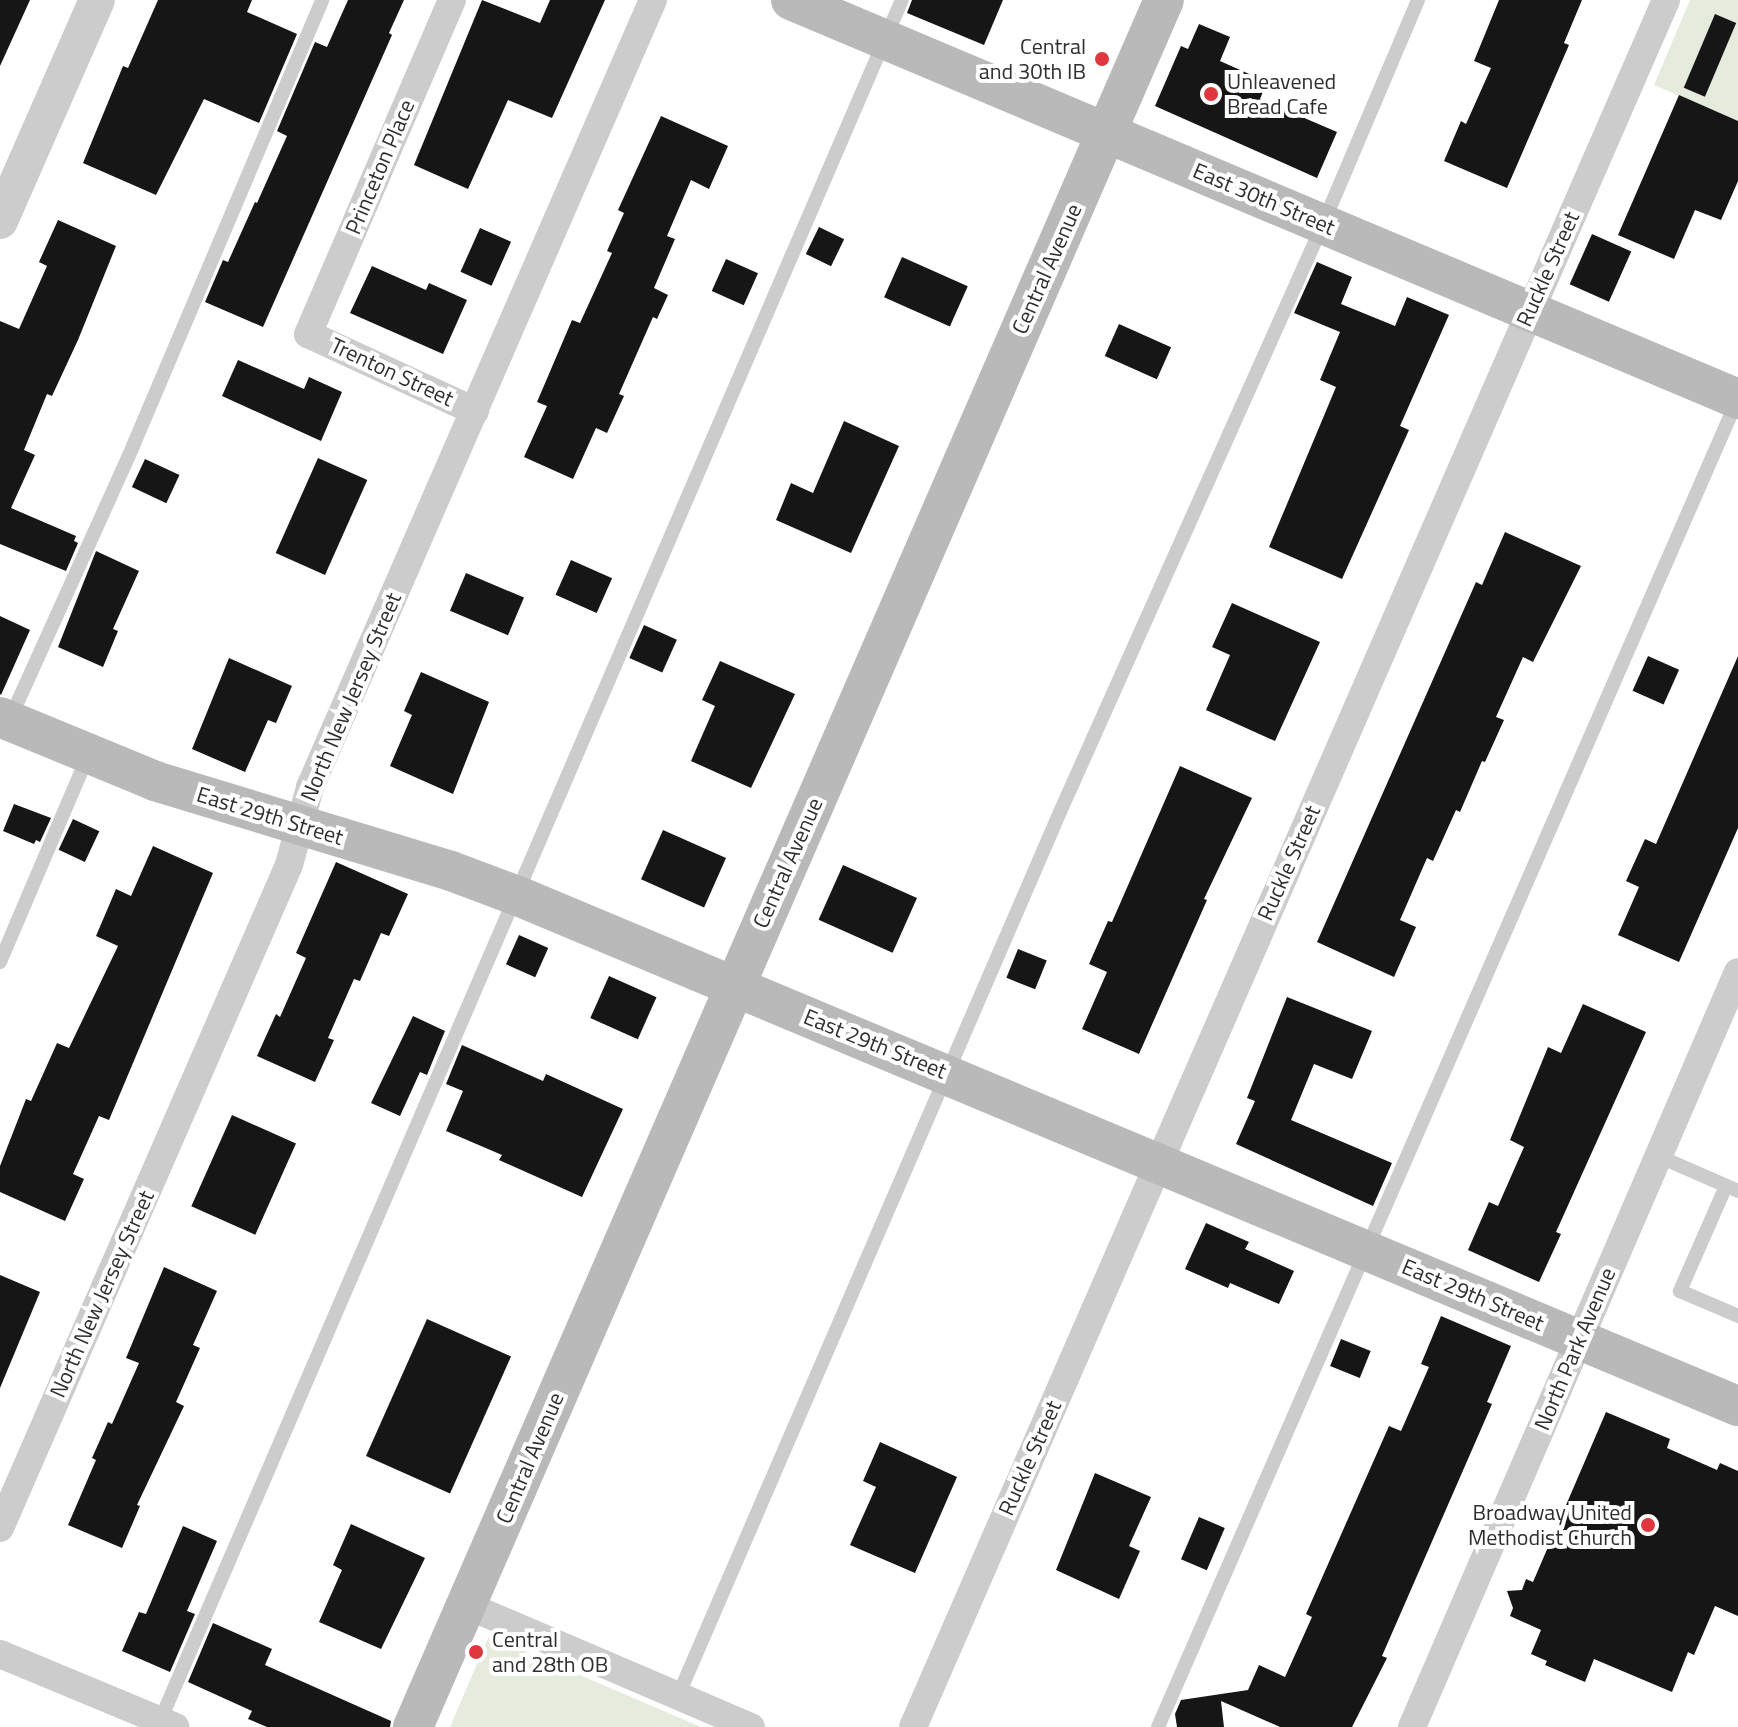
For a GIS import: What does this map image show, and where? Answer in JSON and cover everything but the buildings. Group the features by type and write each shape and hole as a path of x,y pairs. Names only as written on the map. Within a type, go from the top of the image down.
{"main road":[{"name":"East 30th Street","path":"791,0 1738,399"},
{"name":"Central Avenue","path":"413,1727 1164,0"},
{"name":"East 29th Street","path":"5,719 155,781 422,862 518,896 1738,1406"}],"street":[{"path":"0,221 97,0"},
{"name":"Princeton Place","path":"308,334 452,0"},
{"name":"North New Jersey Street","path":"0,1528 289,865 310,787 653,0"},
{"name":"Ruckle Street","path":"913,1727 1666,0"},
{"name":"Trenton Street","path":"308,334 475,411"},
{"name":"North Park Avenue","path":"1412,1727 1738,972"},
{"path":"466,1605 751,1727"},
{"path":"0,1654 167,1724"}],"lane":[{"path":"5,719 133,446 322,0"},
{"path":"167,1724 902,0"},
{"path":"678,1696 1067,798 1323,224 1418,0"},
{"path":"1158,1727 1738,399"},
{"path":"0,962 89,754"},
{"path":"1658,1156 1732,1189 1680,1291 1738,1316"}],"green space":[{"path":"1690,0 1738,0 1738,121 1654,85"},
{"path":"489,1636 701,1727 450,1727"}],"place":[{"name":"Central and 30th IB","path":"1102,59"},
{"name":"Unleavened Bread Cafe","path":"1211,94"},
{"name":"Broadway United Methodist Church","path":"1648,1525"},
{"name":"Central and 28th OB","path":"476,1652"}]}
